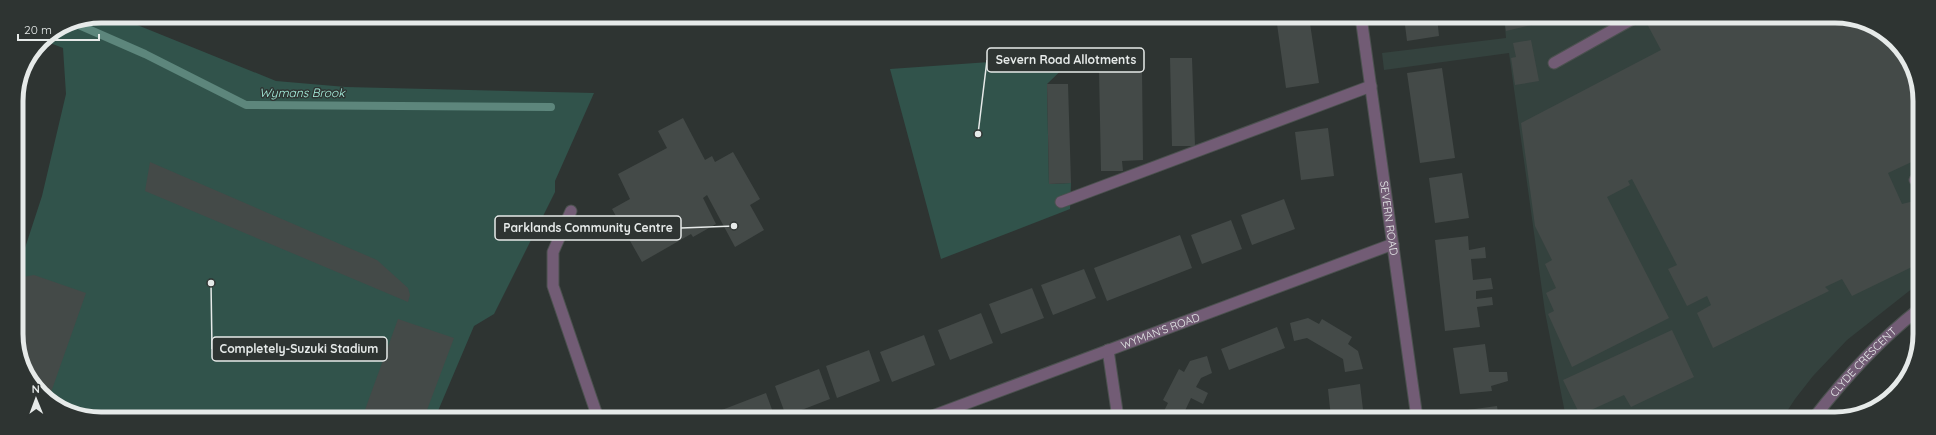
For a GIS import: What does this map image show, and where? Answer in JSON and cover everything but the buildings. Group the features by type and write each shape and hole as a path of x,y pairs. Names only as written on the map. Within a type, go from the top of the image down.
{"street":[{"name":"SEVERN ROAD","path":"1362,23 1416,412"},
{"path":"1554,63 1625,23"},
{"path":"1061,202 1370,86"},
{"path":"571,211 553,252 553,286 596,412"},
{"name":"WYMAN'S ROAD","path":"943,412 1393,244"},
{"name":"CLYDE CRESCENT","path":"1818,412 1840,384 1872,351 1913,314"},
{"path":"1108,350 1117,412"}],"shaded area":[{"path":"1505,23 1835,23 1850,24 1874,33 1883,39 1897,53 1905,66 1912,86 1913,288 1847,340 1813,376 1787,412 1565,412 1545,312 1509,53 1384,70 1382,53 1506,38"}],"green space":[{"path":"101,23 132,23 276,81 346,87 594,93 555,181 555,192 494,314 474,326 438,412 96,412 86,411 71,406 56,398 56,379 37,379 29,364 24,349 23,250 25,248 42,196 66,94 63,48 49,43 62,33 76,27"},
{"path":"1076,56 1047,84 1049,184 1071,183 1070,209 941,259 890,69"}],"waterway":[{"name":"Wymans Brook","path":"81,26 145,54 246,105 551,107"}],"place":[{"name":"Severn Road Allotments","path":"978,134"},
{"name":"Parklands Community Centre","path":"734,226"},
{"name":"Completely-Suzuki Stadium","path":"211,283"}]}
